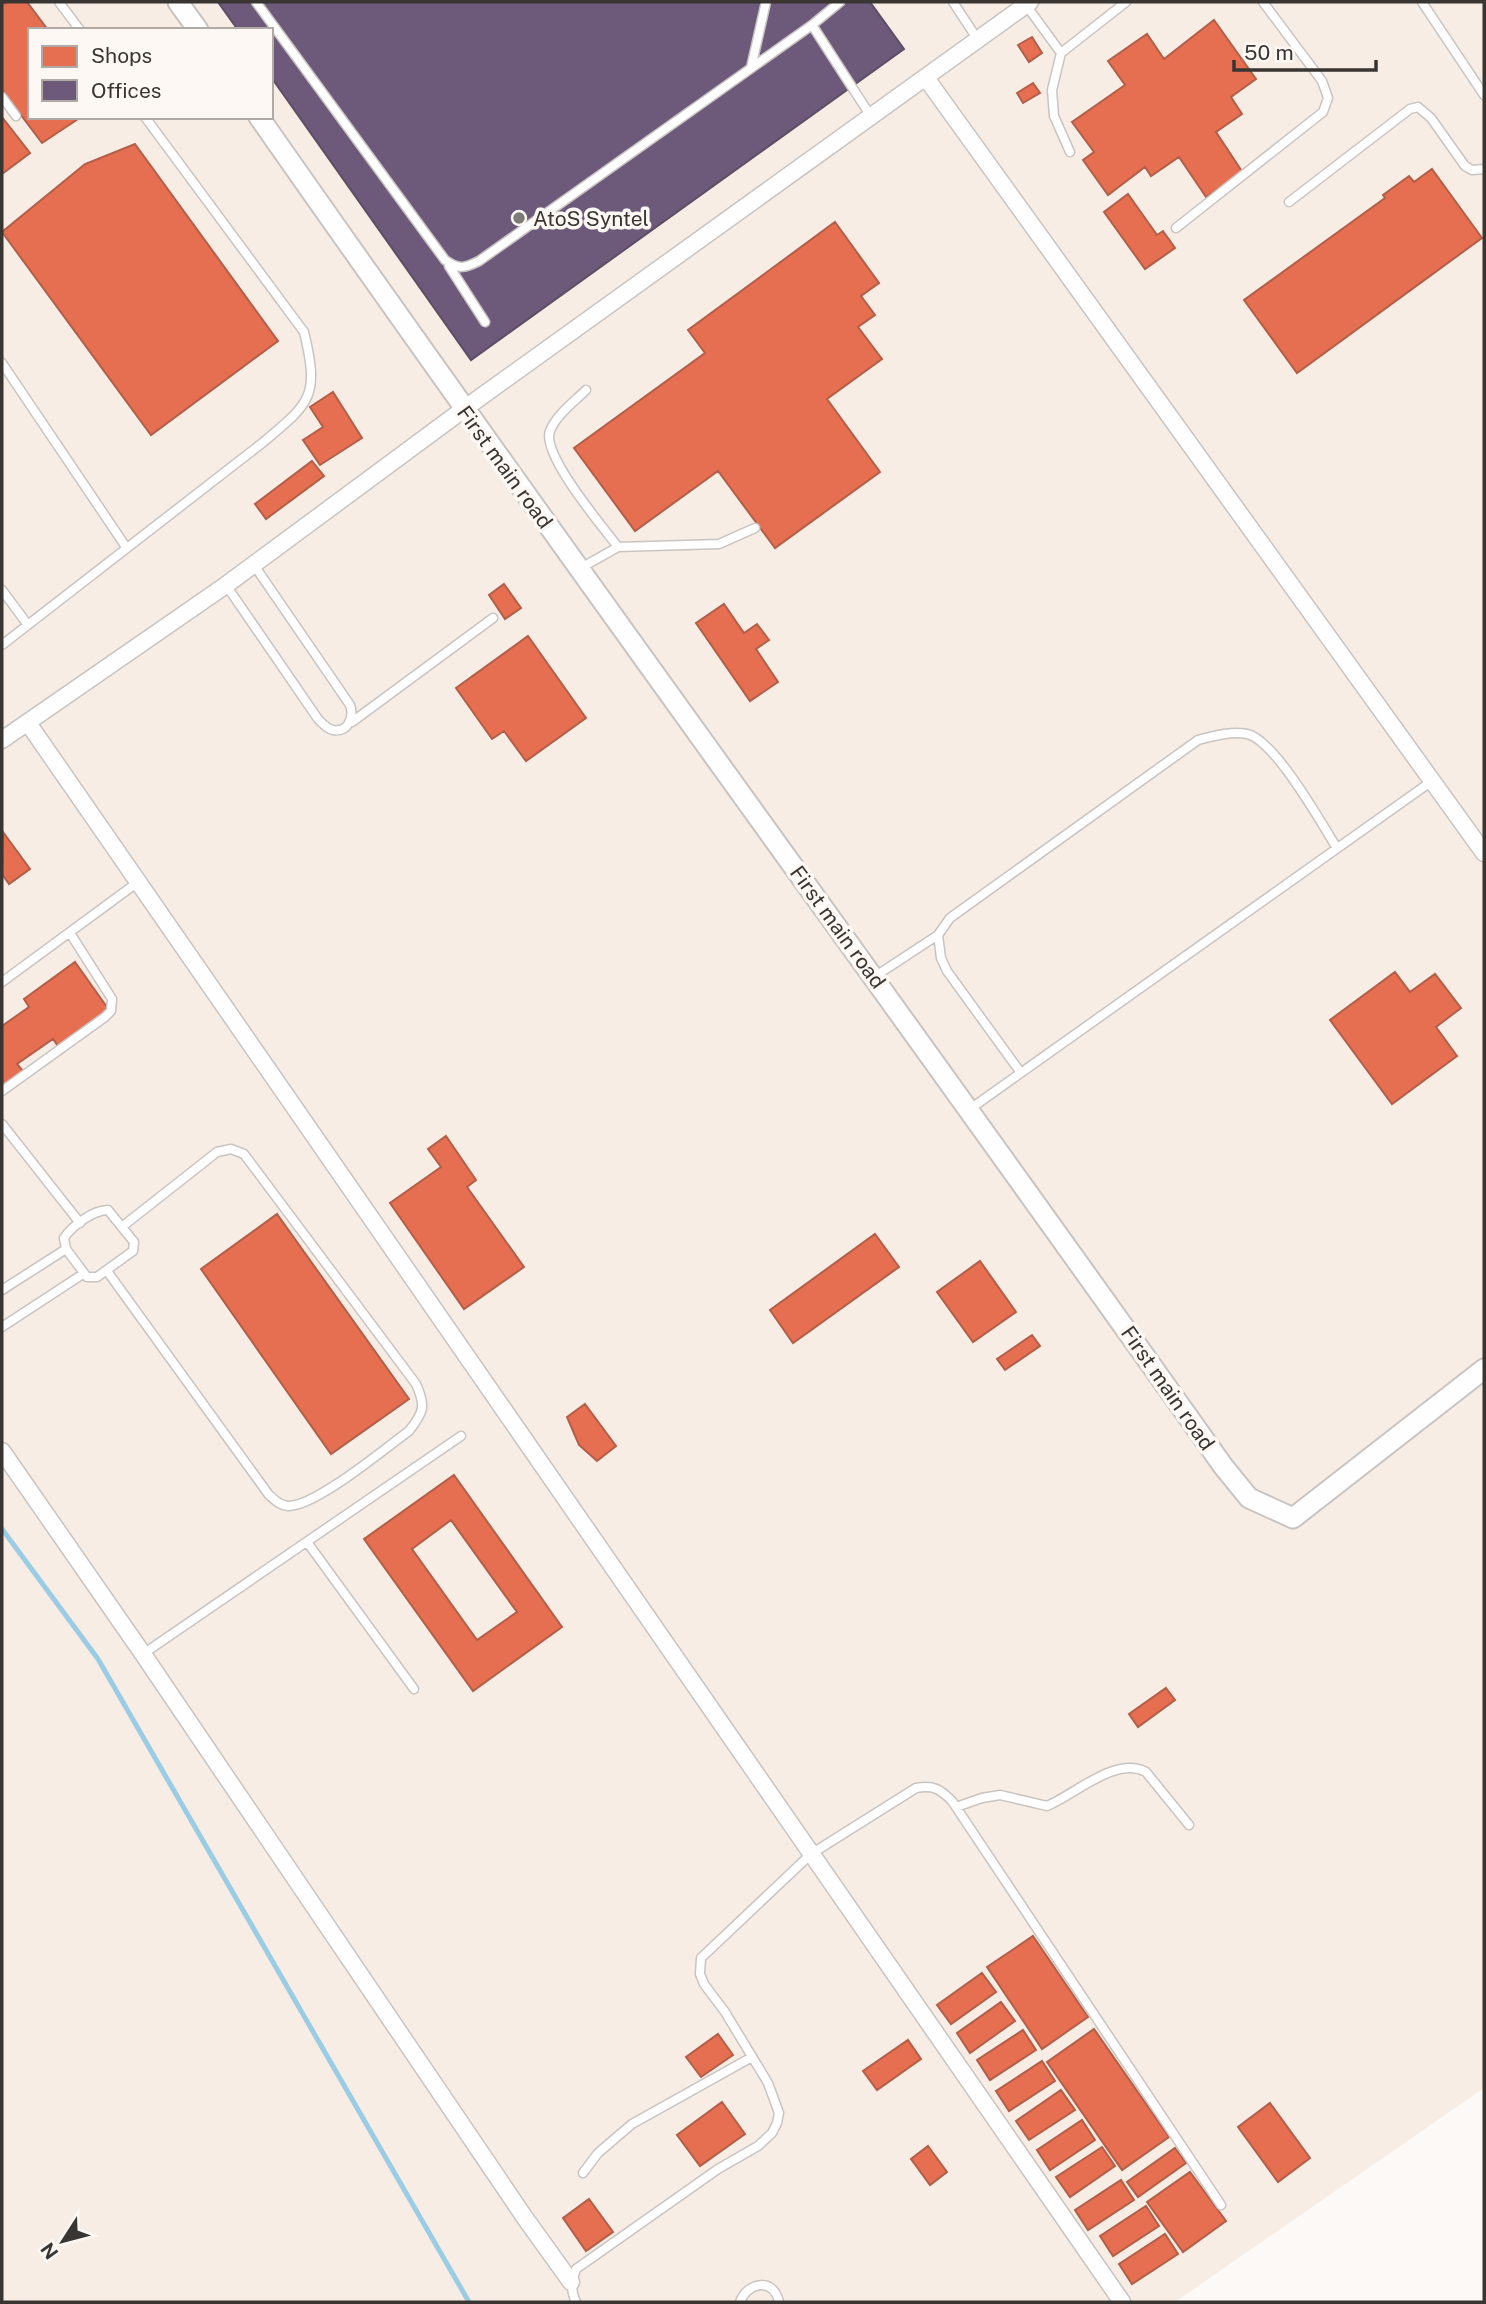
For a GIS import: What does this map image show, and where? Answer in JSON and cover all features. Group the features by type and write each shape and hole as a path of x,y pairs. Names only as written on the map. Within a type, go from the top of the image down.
{"street":[{"path":"178,2 197,28"},
{"path":"2,739 254,565 870,115 926,78 1028,3"},
{"path":"926,78 1484,853"},
{"name":"First main road","path":"260,119 457,415 579,569 1249,1498 1293,1518 1484,1369"},
{"path":"28,723 1122,2302"},
{"path":"2,1451 571,2282"}],"lane":[{"path":"59,2 78,28"},
{"path":"256,2 445,260 485,322"},
{"path":"751,68 766,2"},
{"path":"445,260 456,268 465,268 479,261 840,2"},
{"path":"953,2 978,40"},
{"path":"1070,152 1054,116 1052,90 1061,53 1126,2"},
{"path":"1176,228 1323,112 1328,99 1322,81 1263,2"},
{"path":"1422,2 1484,95"},
{"path":"1028,3 1061,53"},
{"path":"812,24 870,115"},
{"path":"2,97 16,116"},
{"path":"1289,202 1410,109 1418,107 1431,118 1465,166 1472,170 1484,169"},
{"path":"2,646 296,415 311,391 312,366 304,332 146,119"},
{"path":"2,363 126,547"},
{"path":"586,390 549,432 550,448 558,464 618,547"},
{"path":"579,569 618,547 719,544 755,528"},
{"path":"254,565 350,705 352,718 349,724"},
{"path":"226,585 318,719 332,730 340,730 349,724 493,618"},
{"path":"2,590 28,625"},
{"path":"874,977 938,935 950,918 1198,740 1235,733 1250,734 1263,744 1295,782 1337,848"},
{"path":"970,1110 1432,780"},
{"path":"2,982 138,882"},
{"path":"2,1091 111,1011 112,999 69,933"},
{"path":"938,935 941,958 947,971 1021,1073"},
{"path":"2,1124 80,1223"},
{"path":"107,1271 269,1495 279,1504 289,1506 314,1500 409,1431 420,1417 423,1400 416,1384 244,1154 231,1149 217,1152 123,1226"},
{"path":"104,1210 113,1214 123,1226 134,1242 133,1251 107,1271 92,1278 83,1274 66,1249 64,1238 80,1223 104,1210"},
{"path":"2,1290 66,1249"},
{"path":"2,1327 83,1274"},
{"path":"143,1654 461,1436"},
{"path":"307,1542 414,1689"},
{"path":"956,1807 1000,1795 1047,1806 1115,1769 1128,1767 1146,1772 1189,1825"},
{"path":"576,2302 571,2282 576,2269 718,2169 758,2146 778,2123 779,2113 768,2083 725,2012 704,1984 700,1974 701,1958 811,1854 916,1788 929,1786 940,1789 956,1807 1221,2205"},
{"path":"583,2173 598,2154 632,2124 752,2057"},
{"path":"740,2302 744,2292 752,2286 762,2285 772,2289 779,2302"}],"shaded area":[{"path":"2,2 1484,2 1484,2088 1175,2302 2,2302"}],"building: Shops":[{"path":"7,2 27,2 46,28 28,28 28,119 78,119 42,143 2,90 2,5"},
{"path":"509,2 749,2 732,40 712,61 641,62 573,43 515,12"},
{"path":"1214,20 1256,79 1231,97 1242,114 1216,132 1243,173 1206,197 1179,157 1151,176 1145,167 1108,195 1083,160 1094,152 1072,122 1125,85 1108,61 1147,34 1164,59"},
{"path":"1032,37 1042,53 1029,62 1018,45"},
{"path":"1033,83 1040,93 1023,103 1017,93"},
{"path":"2,117 30,153 2,174"},
{"path":"135,144 278,341 151,435 2,232 85,164"},
{"path":"1432,169 1482,238 1297,373 1244,300 1385,198 1383,195 1409,176 1414,182"},
{"path":"1128,194 1157,235 1163,231 1175,248 1145,269 1104,212"},
{"path":"835,222 879,283 861,296 875,315 858,327 882,359 827,399 880,472 775,548 718,471 635,531 574,448 705,353 688,330"},
{"path":"333,392 362,438 320,465 303,440 323,427 310,407"},
{"path":"312,461 324,476 266,519 255,504"},
{"path":"504,584 521,608 505,619 489,595"},
{"path":"724,604 744,633 757,624 769,640 756,649 778,682 750,701 696,623"},
{"path":"528,636 586,718 526,761 504,731 492,739 456,688"},
{"path":"3,832 30,869 9,884 2,874"},
{"path":"75,962 109,1010 58,1046 53,1039 17,1064 23,1071 2,1086 2,1026 29,1007 24,999"},
{"path":"1395,972 1410,992 1435,974 1461,1008 1436,1027 1457,1056 1392,1104 1330,1020"},
{"path":"446,1136 476,1180 467,1187 524,1267 464,1309 390,1203 441,1167 428,1149"},
{"path":"277,1214 409,1399 331,1454 201,1269"},
{"path":"875,1234 899,1267 793,1343 770,1310"},
{"path":"980,1261 1016,1312 973,1342 937,1292"},
{"path":"1032,1335 1040,1346 1005,1370 997,1359"},
{"path":"585,1404 616,1446 597,1461 579,1445 567,1417"},
{"path":"454,1475 562,1627 473,1691 364,1539","holes":["451,1520 517,1612 477,1640 412,1549"]},
{"path":"1166,1688 1175,1700 1138,1727 1129,1714"},
{"path":"1033,1936 1088,2017 1042,2049 987,1967"},
{"path":"982,1973 996,1992 951,2024 937,2005"},
{"path":"1001,2002 1015,2021 970,2053 957,2033"},
{"path":"1094,2029 1169,2137 1122,2170 1047,2062"},
{"path":"1023,2030 1036,2050 990,2080 977,2060"},
{"path":"718,2034 733,2055 701,2077 686,2057"},
{"path":"908,2040 921,2059 877,2090 863,2071"},
{"path":"1042,2061 1055,2081 1009,2111 996,2091"},
{"path":"1061,2090 1075,2110 1029,2140 1016,2121"},
{"path":"722,2102 745,2134 700,2166 677,2135"},
{"path":"1270,2103 1310,2158 1278,2182 1238,2127"},
{"path":"1082,2120 1095,2140 1050,2170 1037,2150"},
{"path":"928,2146 947,2172 930,2185 911,2159"},
{"path":"1102,2147 1115,2166 1070,2197 1056,2177"},
{"path":"1175,2148 1186,2163 1138,2197 1127,2182"},
{"path":"1190,2172 1226,2221 1183,2252 1147,2202"},
{"path":"1121,2180 1134,2200 1088,2230 1075,2210"},
{"path":"589,2199 613,2232 586,2251 563,2218"},
{"path":"1146,2206 1159,2226 1113,2256 1100,2236"},
{"path":"1165,2234 1178,2254 1132,2284 1119,2264"}],"building: Offices":[{"name":"AtoS Syntel","path":"218,2 870,2 904,49 471,360 273,80 273,28 237,28"}],"waterway":[{"path":"2,1529 98,1659 469,2302"}],"place":[{"name":"AtoS Syntel","path":"519,218"}]}
